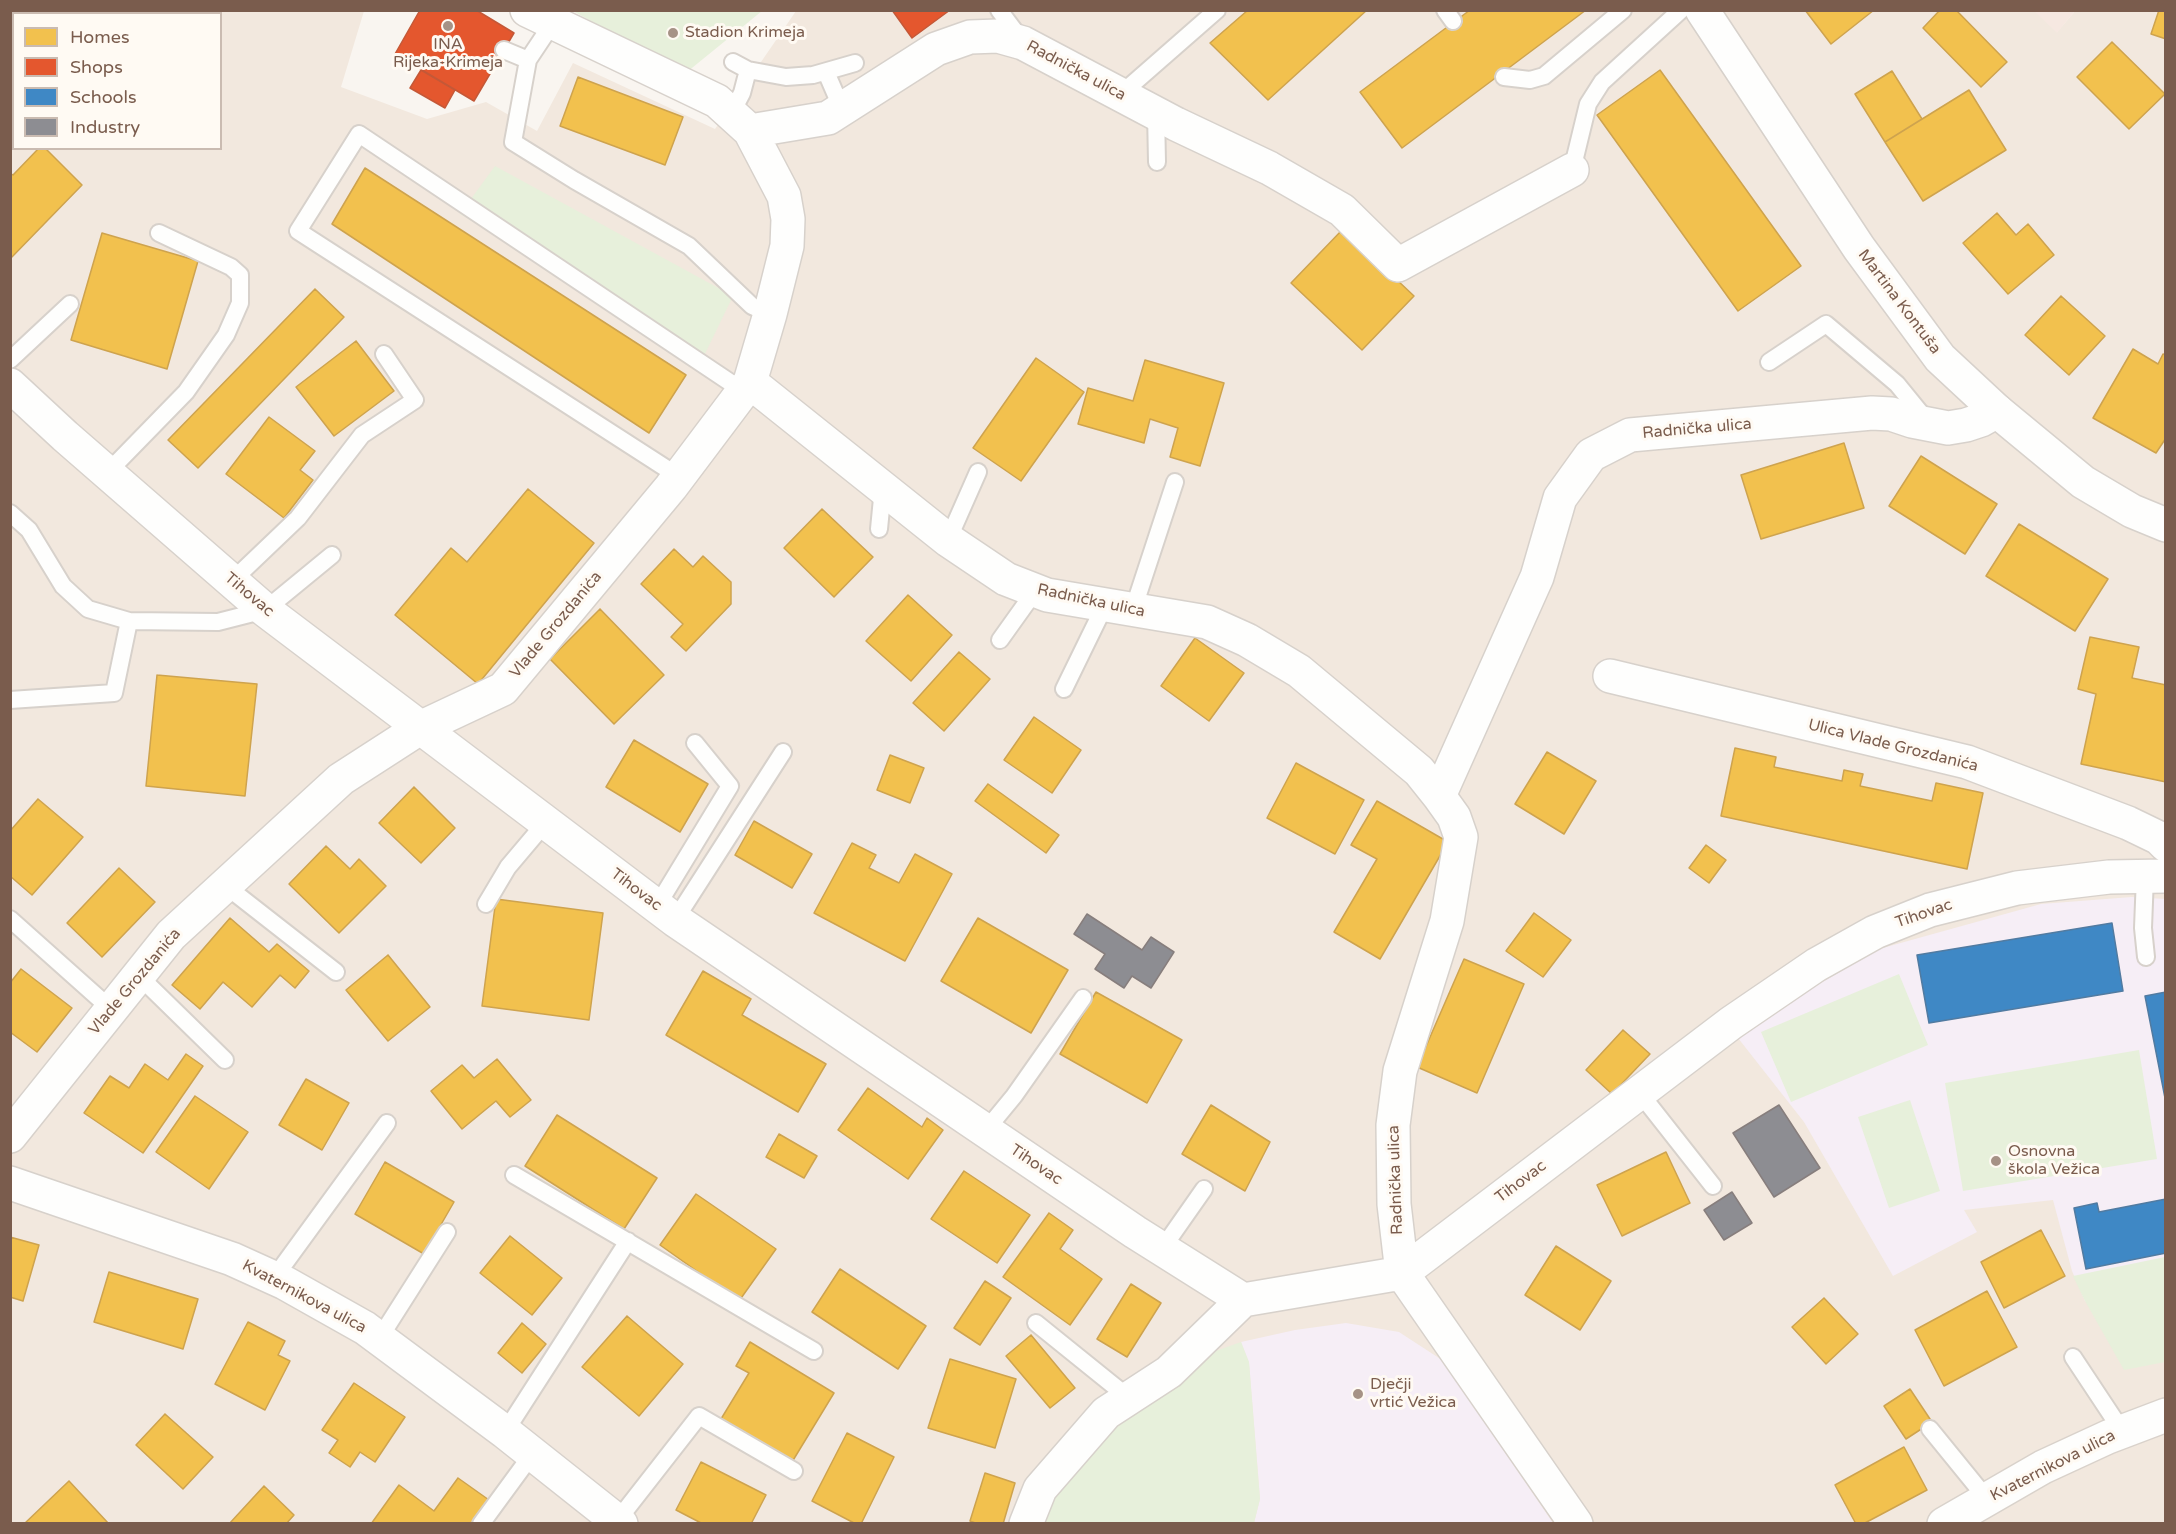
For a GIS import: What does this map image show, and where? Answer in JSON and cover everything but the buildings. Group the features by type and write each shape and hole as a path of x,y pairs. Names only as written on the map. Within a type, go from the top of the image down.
{"street":[{"name":"Martina Kontuša","path":"1702,10 1859,248 1940,358 1997,411 2083,482 2132,511 2166,525"},
{"path":"539,17 717,101 740,123"},
{"name":"Radnička ulica","path":"740,123 828,118 936,49 970,37 998,36 1023,43 1156,113 1269,168 1342,210 1398,265 1572,170"},
{"name":"Vlade Grozdanića","path":"10,1136 171,935 341,779 420,728 503,689 674,481 746,386 770,314 787,246 788,219 784,196 740,123"},
{"name":"Tihovac","path":"10,385 107,473 266,610 666,913 1162,1249 1243,1300 1402,1273 1731,1023 1807,971 1875,932 1930,910 2017,888 2076,880 2155,876"},
{"name":"Radnička ulica","path":"746,386 883,488 948,540 1006,579 1047,595 1207,622 1247,640 1299,671 1419,771 1439,796 1454,817 1461,837 1447,921 1398,1082 1393,1125 1394,1204 1402,1273 1576,1524"},
{"name":"Radnička ulica","path":"1439,796 1537,577 1560,498 1591,455 1630,435 1872,413 1892,414 1948,428 1964,426 1997,411"},
{"name":"Ulica Vlade Grozdanića","path":"1610,676 1967,762 2128,823 2159,838 2166,845"},
{"name":"Kvaternikova ulica","path":"10,1183 232,1259 274,1278 365,1328 533,1453 619,1522"},
{"path":"1026,1524 1040,1489 1106,1413 1169,1372 1243,1300"},
{"name":"Kvaternikova ulica","path":"1944,1524 2043,1467 2122,1431 2166,1416"}],"lane":[{"path":"999,10 1023,43"},
{"path":"1121,94 1217,10"},
{"path":"1504,77 1530,80 1544,76 1623,10"},
{"path":"1572,170 1588,104 1602,82 1681,10"},
{"path":"539,17 528,60 513,142 689,246 752,306 770,314"},
{"path":"504,50 528,60"},
{"path":"733,62 748,70 786,77 826,72 855,63"},
{"path":"740,123 742,93 748,70"},
{"path":"826,72 842,109"},
{"path":"1156,113 1157,162"},
{"path":"674,481 298,231 359,134 746,386"},
{"path":"107,473 186,392 226,334 240,303 240,275 231,267 159,233"},
{"path":"10,360 70,304"},
{"path":"1768,362 1826,324 1897,384 1930,424"},
{"path":"232,581 298,518 362,435 415,400 384,354"},
{"path":"948,540 978,472"},
{"path":"1064,689 1119,608 1175,482"},
{"path":"879,529 883,488"},
{"path":"10,513 29,530 63,586 88,609 129,621 218,622 266,610 332,555"},
{"path":"1000,640 1035,591"},
{"path":"10,700 114,693 129,621"},
{"path":"666,913 730,786 695,743"},
{"path":"666,913 783,752"},
{"path":"486,904 508,867 546,822"},
{"path":"2146,957 2143,928 2155,876"},
{"path":"225,886 336,972"},
{"path":"10,919 112,1010"},
{"path":"139,976 225,1060"},
{"path":"986,1130 1014,1096 1083,998"},
{"path":"1638,1092 1713,1186"},
{"path":"274,1278 387,1123"},
{"path":"514,1175 814,1351"},
{"path":"1162,1249 1204,1189"},
{"path":"380,1339 447,1232"},
{"path":"505,1432 628,1241"},
{"path":"1036,1323 1130,1398"},
{"path":"2073,1357 2122,1431"},
{"path":"619,1522 699,1416 794,1471"},
{"path":"1930,1428 1987,1499"},
{"path":"481,1524 533,1453"}],"shaded area":[{"path":"2035,10 2057,32 2075,11 2165,11 2165,1523 11,1523 10,11 364,11 341,87 427,119 486,102 537,131 573,63 715,129 796,11"},
{"path":"2034,11 2075,11 2057,33"},
{"name":"Osnovna škola Vežica","path":"2132,897 2165,899 2165,1361 2085,1301 2072,1271 2053,1200 1964,1210 1977,1232 1893,1276 1804,1122 1738,1038 1797,997 1879,949 2041,904"},
{"name":"Dječji vrtić Vežica","path":"1346,1323 1399,1332 1442,1360 1553,1523 1254,1523 1260,1499 1249,1363 1241,1342 1295,1330"}],"green space":[{"name":"Stadion Krimeja","path":"573,11 762,11 687,72 653,56"},
{"path":"495,166 733,296 703,358 460,214"},
{"path":"1899,974 1928,1045 1791,1102 1761,1032"},
{"path":"2139,1050 2157,1159 1963,1191 1945,1083"},
{"path":"1910,1100 1940,1191 1889,1208 1858,1117"},
{"path":"2165,1257 2165,1362 2124,1370 2073,1276"},
{"path":"1241,1342 1249,1362 1260,1499 1254,1523 1040,1524 1060,1486 1102,1434 1196,1358"}],"place":[{"name":"INA Rijeka-Krimeja","path":"448,26"},
{"name":"Stadion Krimeja","path":"673,33"},
{"name":"Osnovna škola Vežica","path":"1996,1161"},
{"name":"Dječji vrtić Vežica","path":"1358,1394"}]}
